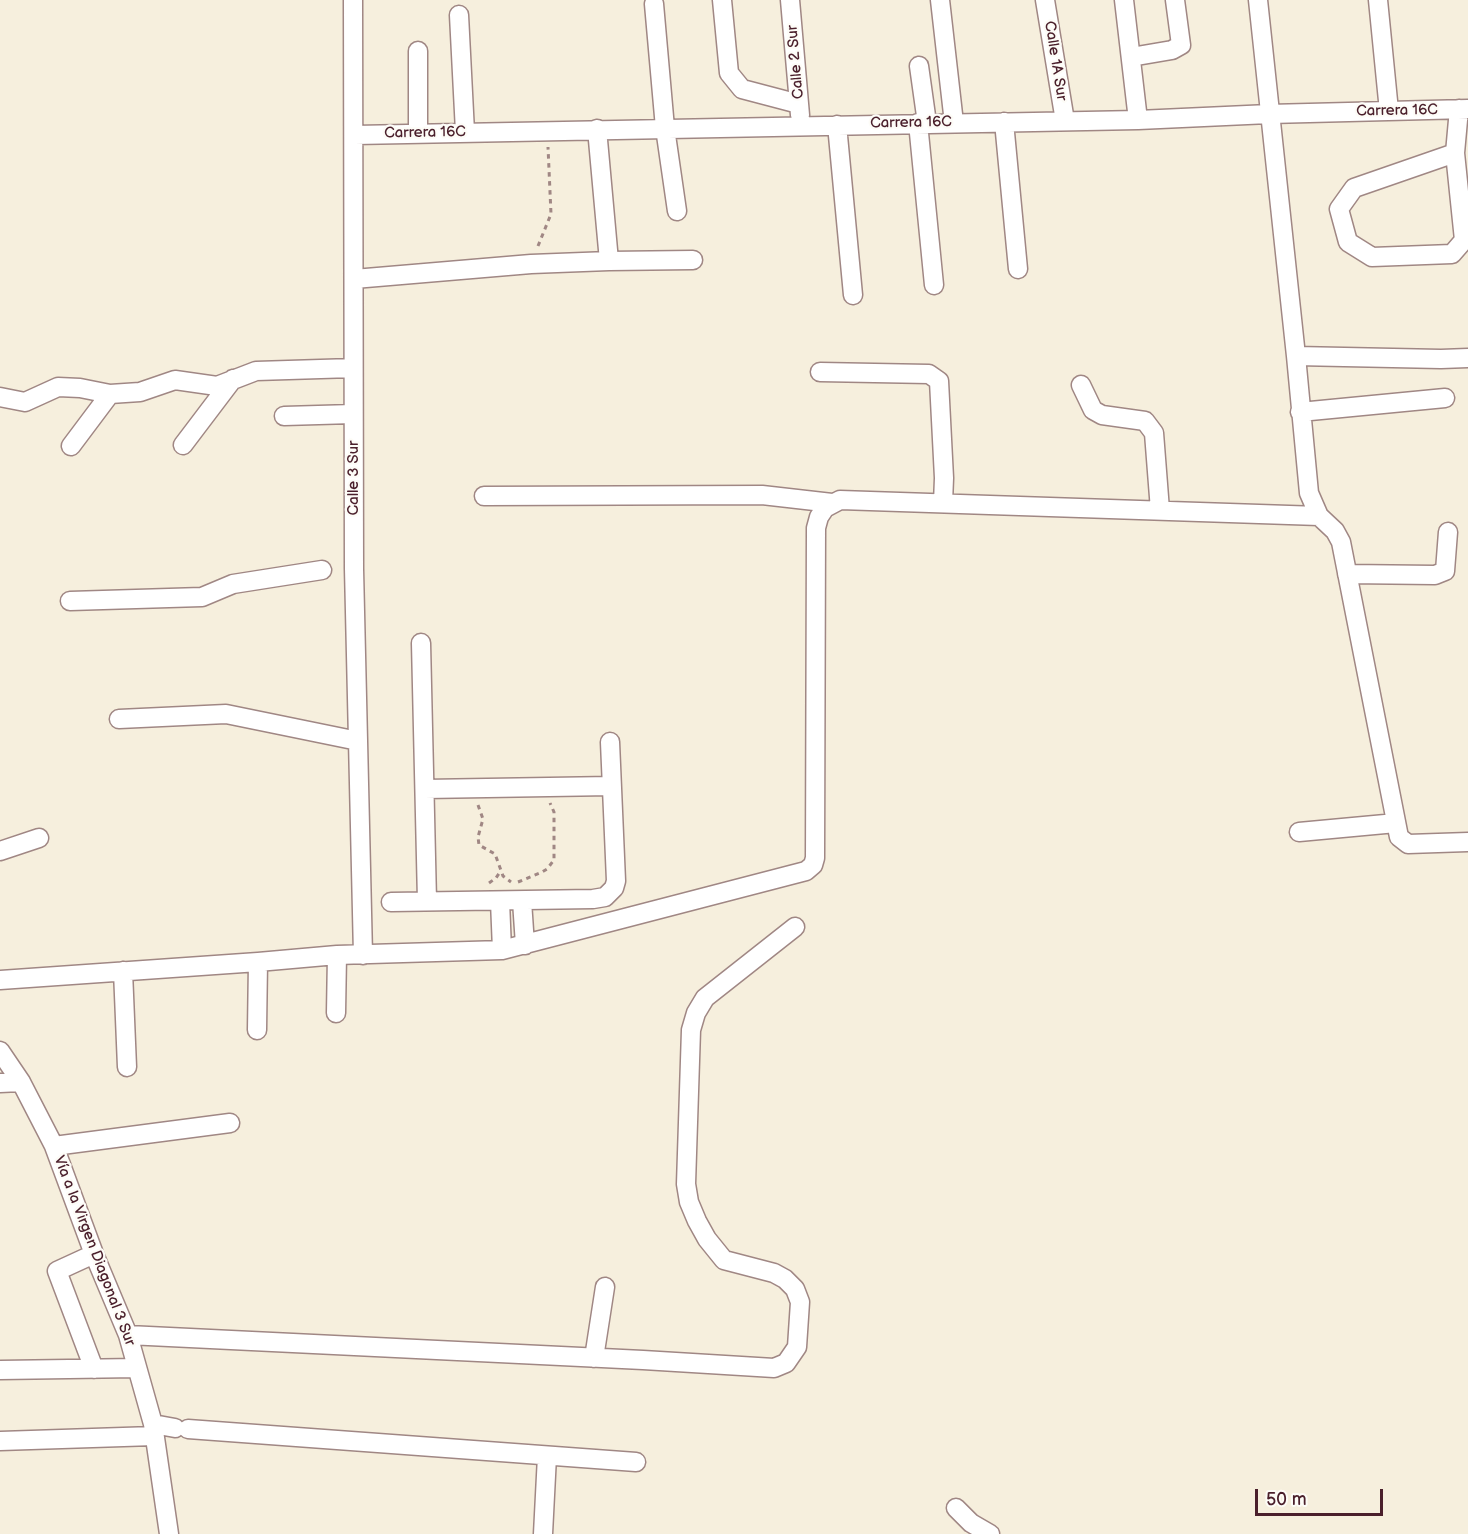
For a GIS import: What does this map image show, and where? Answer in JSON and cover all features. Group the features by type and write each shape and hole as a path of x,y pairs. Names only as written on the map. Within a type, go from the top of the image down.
{"street":[{"name":"Calle 3 Sur","path":"353,0 354,569 363,955"},
{"path":"722,0 729,73 742,89 799,104"},
{"name":"Calle 2 Sur","path":"790,0 801,125"},
{"path":"940,0 954,123"},
{"name":"Calle 1A Sur","path":"1045,0 1065,121"},
{"path":"1124,0 1138,120"},
{"path":"1131,57 1172,50 1181,45 1175,0"},
{"path":"1258,0 1309,494 1319,516 1335,531 1341,542 1399,837 1408,844 1468,842"},
{"path":"1377,0 1389,111"},
{"path":"654,4 665,128 677,210"},
{"path":"459,15 465,132"},
{"path":"418,51 418,133"},
{"path":"919,66 934,285"},
{"name":"Carrera 16C","path":"355,135 1138,120 1464,109"},
{"path":"1455,153 1354,188 1340,209 1348,242 1372,257 1452,254 1464,240 1455,153 1464,109"},
{"path":"1004,122 1018,269"},
{"path":"837,124 853,296"},
{"path":"597,129 609,261"},
{"path":"354,279 531,264 693,260"},
{"path":"1296,356 1468,358"},
{"path":"0,397 25,402 58,387 80,388 110,394 140,392 175,380 217,386 256,372 353,368"},
{"path":"820,372 929,374 939,381 944,478 943,503"},
{"path":"183,445 233,379"},
{"path":"1081,385 1093,410 1102,415 1145,421 1154,433 1160,510"},
{"path":"71,446 110,394"},
{"path":"1300,412 1445,398"},
{"path":"284,416 353,414"},
{"path":"483,496 762,495 832,503"},
{"path":"0,980 337,955 502,950 806,871 813,865 815,858 816,528 825,508 840,500 1319,516"},
{"path":"1347,574 1435,575 1445,571 1448,532"},
{"path":"70,601 202,597 233,584 328,570 354,569"},
{"path":"420,643 428,901"},
{"path":"119,719 226,714 358,741"},
{"path":"391,902 522,901 605,897 614,888 616,881 610,742"},
{"path":"425,789 611,786"},
{"path":"1299,832 1396,823"},
{"path":"0,850 39,838"},
{"path":"500,901 502,950"},
{"path":"522,901 525,945"},
{"path":"128,1335 774,1368 786,1363 797,1347 800,1302 795,1289 785,1279 774,1273 724,1260 707,1239 697,1221 689,1202 686,1184 691,1030 696,1012 705,998 795,927"},
{"path":"336,1012 337,955"},
{"path":"257,1030 258,962"},
{"path":"123,971 127,1067"},
{"name":"Vía a la Virgen Diagonal 3 Sur","path":"0,1051 21,1082 54,1146 94,1254 128,1335 154,1430 170,1534"},
{"path":"0,1083 21,1082"},
{"path":"54,1146 230,1123"},
{"path":"94,1254 57,1271 94,1369"},
{"path":"594,1358 605,1287"},
{"path":"0,1370 137,1368"},
{"path":"0,1441 182,1428 636,1462"},
{"path":"543,1534 547,1456"},
{"path":"956,1508 971,1523 990,1534"}],"path":[{"path":"531,264 551,214 547,130"},
{"path":"471,789 483,819 478,837 479,845 496,857 503,876 511,882 542,872 554,860 554,812 551,804 543,799"},
{"path":"479,809 488,803"}]}
